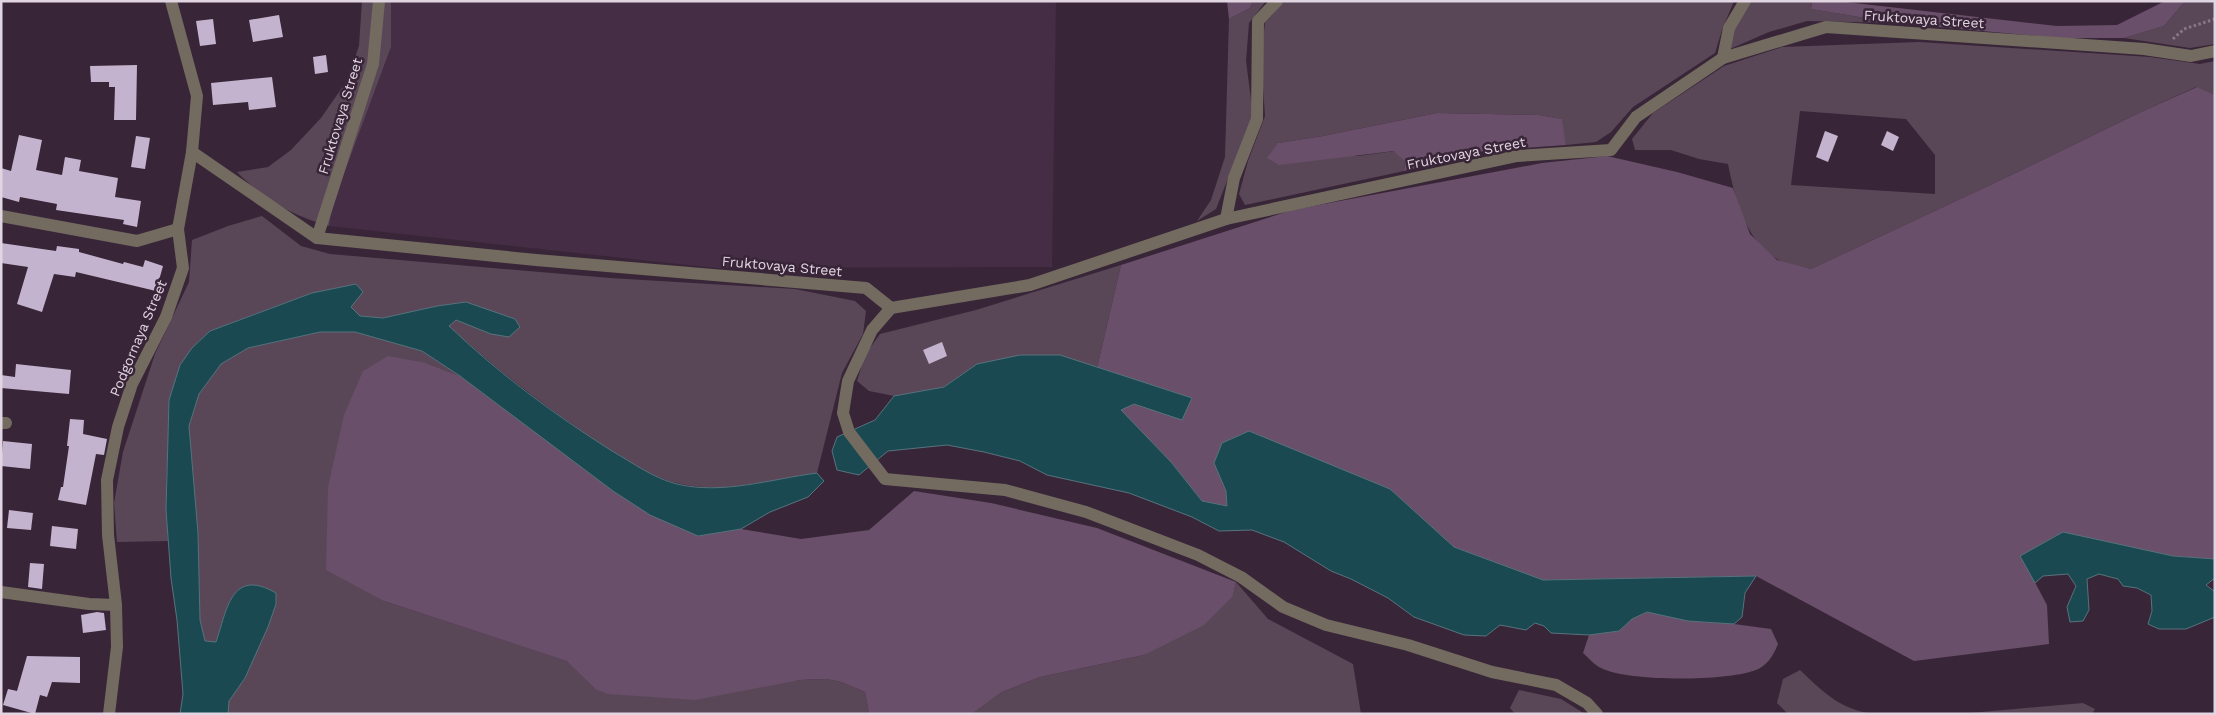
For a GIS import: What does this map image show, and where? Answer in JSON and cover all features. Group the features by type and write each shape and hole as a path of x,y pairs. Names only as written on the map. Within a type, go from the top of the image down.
{"street":[{"name":"Podgornaya Street","path":"109,714 112,703 117,647 116,605 108,535 107,480 118,427 132,384 166,318 183,268 178,228 192,152 197,96 171,1"},
{"name":"Fruktovaya Street","path":"317,238 373,64 379,1"},
{"path":"1226,219 1234,178 1257,119 1258,21 1277,1"},
{"path":"1723,58 1729,28 1745,1"},
{"name":"Fruktovaya Street","path":"192,152 317,238 536,260 866,288 891,308 1030,284 1226,219 1517,156 1611,150 1636,117 1723,58 1826,28 2160,51 2190,56 2215,51"},
{"path":"1,216 137,240 178,228"},
{"path":"891,308 872,330 848,381 843,413 849,432 885,480 1005,490 1086,512 1198,555 1241,577 1283,607 1326,626 1408,644 1492,672 1556,685 1587,703 1597,714"},
{"path":"1,592 90,604 116,605"}],"path":[{"path":"2160,51 2184,30 2215,19"}],"shaded area":[{"path":"362,1 391,1 391,47 332,206 329,226 291,212 279,205 257,190 237,172 268,167 291,150 321,118 346,82 359,46"},
{"path":"391,1 1056,1 1052,267 715,268 329,226 332,206 391,47"},
{"path":"1227,1 1253,1 1250,8 1229,19"},
{"path":"1253,1 1266,1 1249,23 1246,61 1253,115 1216,209 1197,221 1211,200 1225,157 1229,19 1250,8"},
{"path":"1284,1 1734,1 1715,53 1633,107 1611,132 1596,142 1566,145 1561,119 1539,115 1437,113 1278,143 1358,156 1395,151 1405,162 1404,171 1245,205 1239,194 1248,161 1265,116 1261,57 1265,23"},
{"path":"1750,1 1812,1 1811,9 1895,23 1807,21 1769,32 1730,49 1734,28"},
{"path":"1812,1 1837,1 2057,26 2117,25 2165,1 2185,1 2164,26 2124,38 2058,38 1895,23 1811,9"},
{"path":"2185,1 2215,1 2215,44 2190,48 2124,38 2164,26"},
{"path":"1919,42 2150,57 2200,64 2215,61 2215,95 2196,87 1811,269 1777,259 1757,241 1749,230 1738,204 1728,164 1699,159 1671,150 1635,150 1632,139 1653,113 1724,66 1782,47","holes":["1800,111 1906,119 1935,155 1935,194 1791,185"]},
{"path":"2197,87 2215,95 2215,559 2173,556 2063,533 2021,556 2047,605 2049,644 1914,661 1756,576 1543,580 1454,547 1390,489 1214,463 1226,491 1227,506 1202,501 1171,462 1120,410 1134,404 1182,419 1192,398 1097,368 1121,265 1292,210 1542,163 1607,156 1677,172 1733,188 1750,234 1777,260 1811,269"},
{"path":"1437,113 1539,115 1562,119 1566,145 1484,151 1404,171 1405,162 1394,151 1279,165 1267,158 1278,143"},
{"path":"262,216 301,246 330,254 610,278 795,289 855,301 866,311 863,334 842,373 817,473 729,487 694,486 668,481 635,465 569,422 507,376 449,326 456,319 491,334 466,302 437,306 383,318 359,316 351,307 356,284 312,293 210,331 192,348 167,463 166,510 168,541 117,542 114,503 123,452 155,354 189,282 192,240 228,226"},
{"path":"1121,265 1097,368 1060,355 977,364 944,387 894,396 869,391 857,381 865,355 880,334 976,310"},
{"path":"356,284 363,292 351,307 360,316 383,318 437,306 466,302 515,319 520,327 509,337 491,334 456,320 449,326 507,377 548,408 612,451 660,478 677,484 711,488 747,485 817,473 824,481 808,497 770,512 741,529 698,536 650,515 613,491 460,376 422,351 355,332 320,332 248,348 221,364 199,394 189,426 198,533 200,620 205,641 216,642 228,606 233,596 240,589 249,585 261,586 276,593 276,604 268,627 245,678 229,701 228,714 180,714 183,694 166,510 169,400 180,365 192,348 210,331 312,293"},
{"path":"320,332 355,332 422,351 460,376 426,363 384,601 568,661 595,689 827,679 841,682 865,692 869,714 228,714 229,701 245,678 253,658 216,642 205,641 200,620 198,533 189,426 199,394 221,364 248,348"},
{"path":"1020,355 1060,355 1192,398 1182,420 1134,404 1121,410 1171,462 1202,501 1227,506 1226,491 1214,463 1222,443 1249,431 1390,489 1454,547 1543,580 1756,576 1745,593 1742,617 1734,624 1688,621 1647,612 1632,619 1619,631 1589,635 1551,633 1544,626 1535,623 1526,630 1500,625 1486,636 1464,635 1414,617 1388,598 1331,571 1284,542 1252,530 1219,531 1192,517 1129,493 1047,475 1020,461 947,445 888,451 859,475 837,470 832,451 837,437 875,420 894,396 944,387 977,364"},
{"path":"388,356 426,363 460,376 528,427 698,536 741,529 801,539 869,530 914,491 991,503 1097,528 1236,582 1233,596 1204,625 1144,655 1040,677 1002,692 972,714 869,714 865,692 841,682 827,679 800,680 695,700 608,694 595,689 567,661 384,601 326,570 328,487 344,415 363,371"},
{"path":"2063,532 2173,556 2215,559 2215,578 2206,585 2215,592 2215,617 2186,629 2159,629 2148,624 2152,611 2151,595 2137,588 2123,586 2118,579 2099,574 2087,579 2089,610 2083,621 2070,622 2067,607 2076,586 2068,574 2043,576 2035,583 2020,556"},
{"path":"1236,582 1268,619 1353,664 1361,714 972,714 1002,692 1040,677 1144,655 1233,596"},
{"path":"1647,612 1689,621 1771,629 1778,644 1774,653 1762,667 1753,671 1721,677 1653,678 1614,673 1598,667 1583,653 1589,635 1619,631 1632,619"},
{"path":"1800,670 1835,700 1854,710 1878,714 1788,714 1777,703 1783,679"},
{"path":"1519,690 1561,699 1585,714 1515,714 1510,708"},
{"path":"2083,703 2095,709 2092,714 1959,714"}],"building":[{"path":"279,15 283,37 253,42 249,20"},
{"path":"213,19 216,44 200,46 196,21"},
{"path":"326,55 328,72 315,74 313,57"},
{"path":"137,65 136,120 114,120 115,87 109,87 109,82 91,82 90,66"},
{"path":"272,77 276,107 249,110 248,102 213,105 211,83"},
{"path":"1825,131 1838,136 1828,162 1816,157"},
{"path":"1887,131 1899,137 1893,151 1881,145"},
{"path":"19,135 42,140 36,170 62,175 65,157 81,160 79,171 118,178 115,197 141,201 137,227 123,224 124,220 56,210 57,204 20,197 19,202 1,197 1,168 11,171"},
{"path":"136,136 150,138 145,169 131,167"},
{"path":"1,243 56,251 57,246 79,249 79,252 123,264 124,262 143,267 145,260 163,266 156,291 76,272 75,277 54,274 42,312 17,304 28,267 1,263"},
{"path":"942,342 947,356 929,364 923,350"},
{"path":"16,364 71,370 69,394 1,388 1,375 15,377"},
{"path":"70,419 84,420 83,434 107,439 104,455 96,454 86,505 58,500 61,487 63,487 69,446 67,446"},
{"path":"3,441 32,444 30,469 1,466"},
{"path":"9,510 33,513 31,530 7,528"},
{"path":"52,526 78,529 76,549 50,546"},
{"path":"30,563 44,564 42,589 28,587"},
{"path":"97,612 104,613 106,630 83,633 81,615"},
{"path":"27,656 80,657 80,683 52,682 47,697 40,695 35,714 3,705 8,689 17,691"}]}
